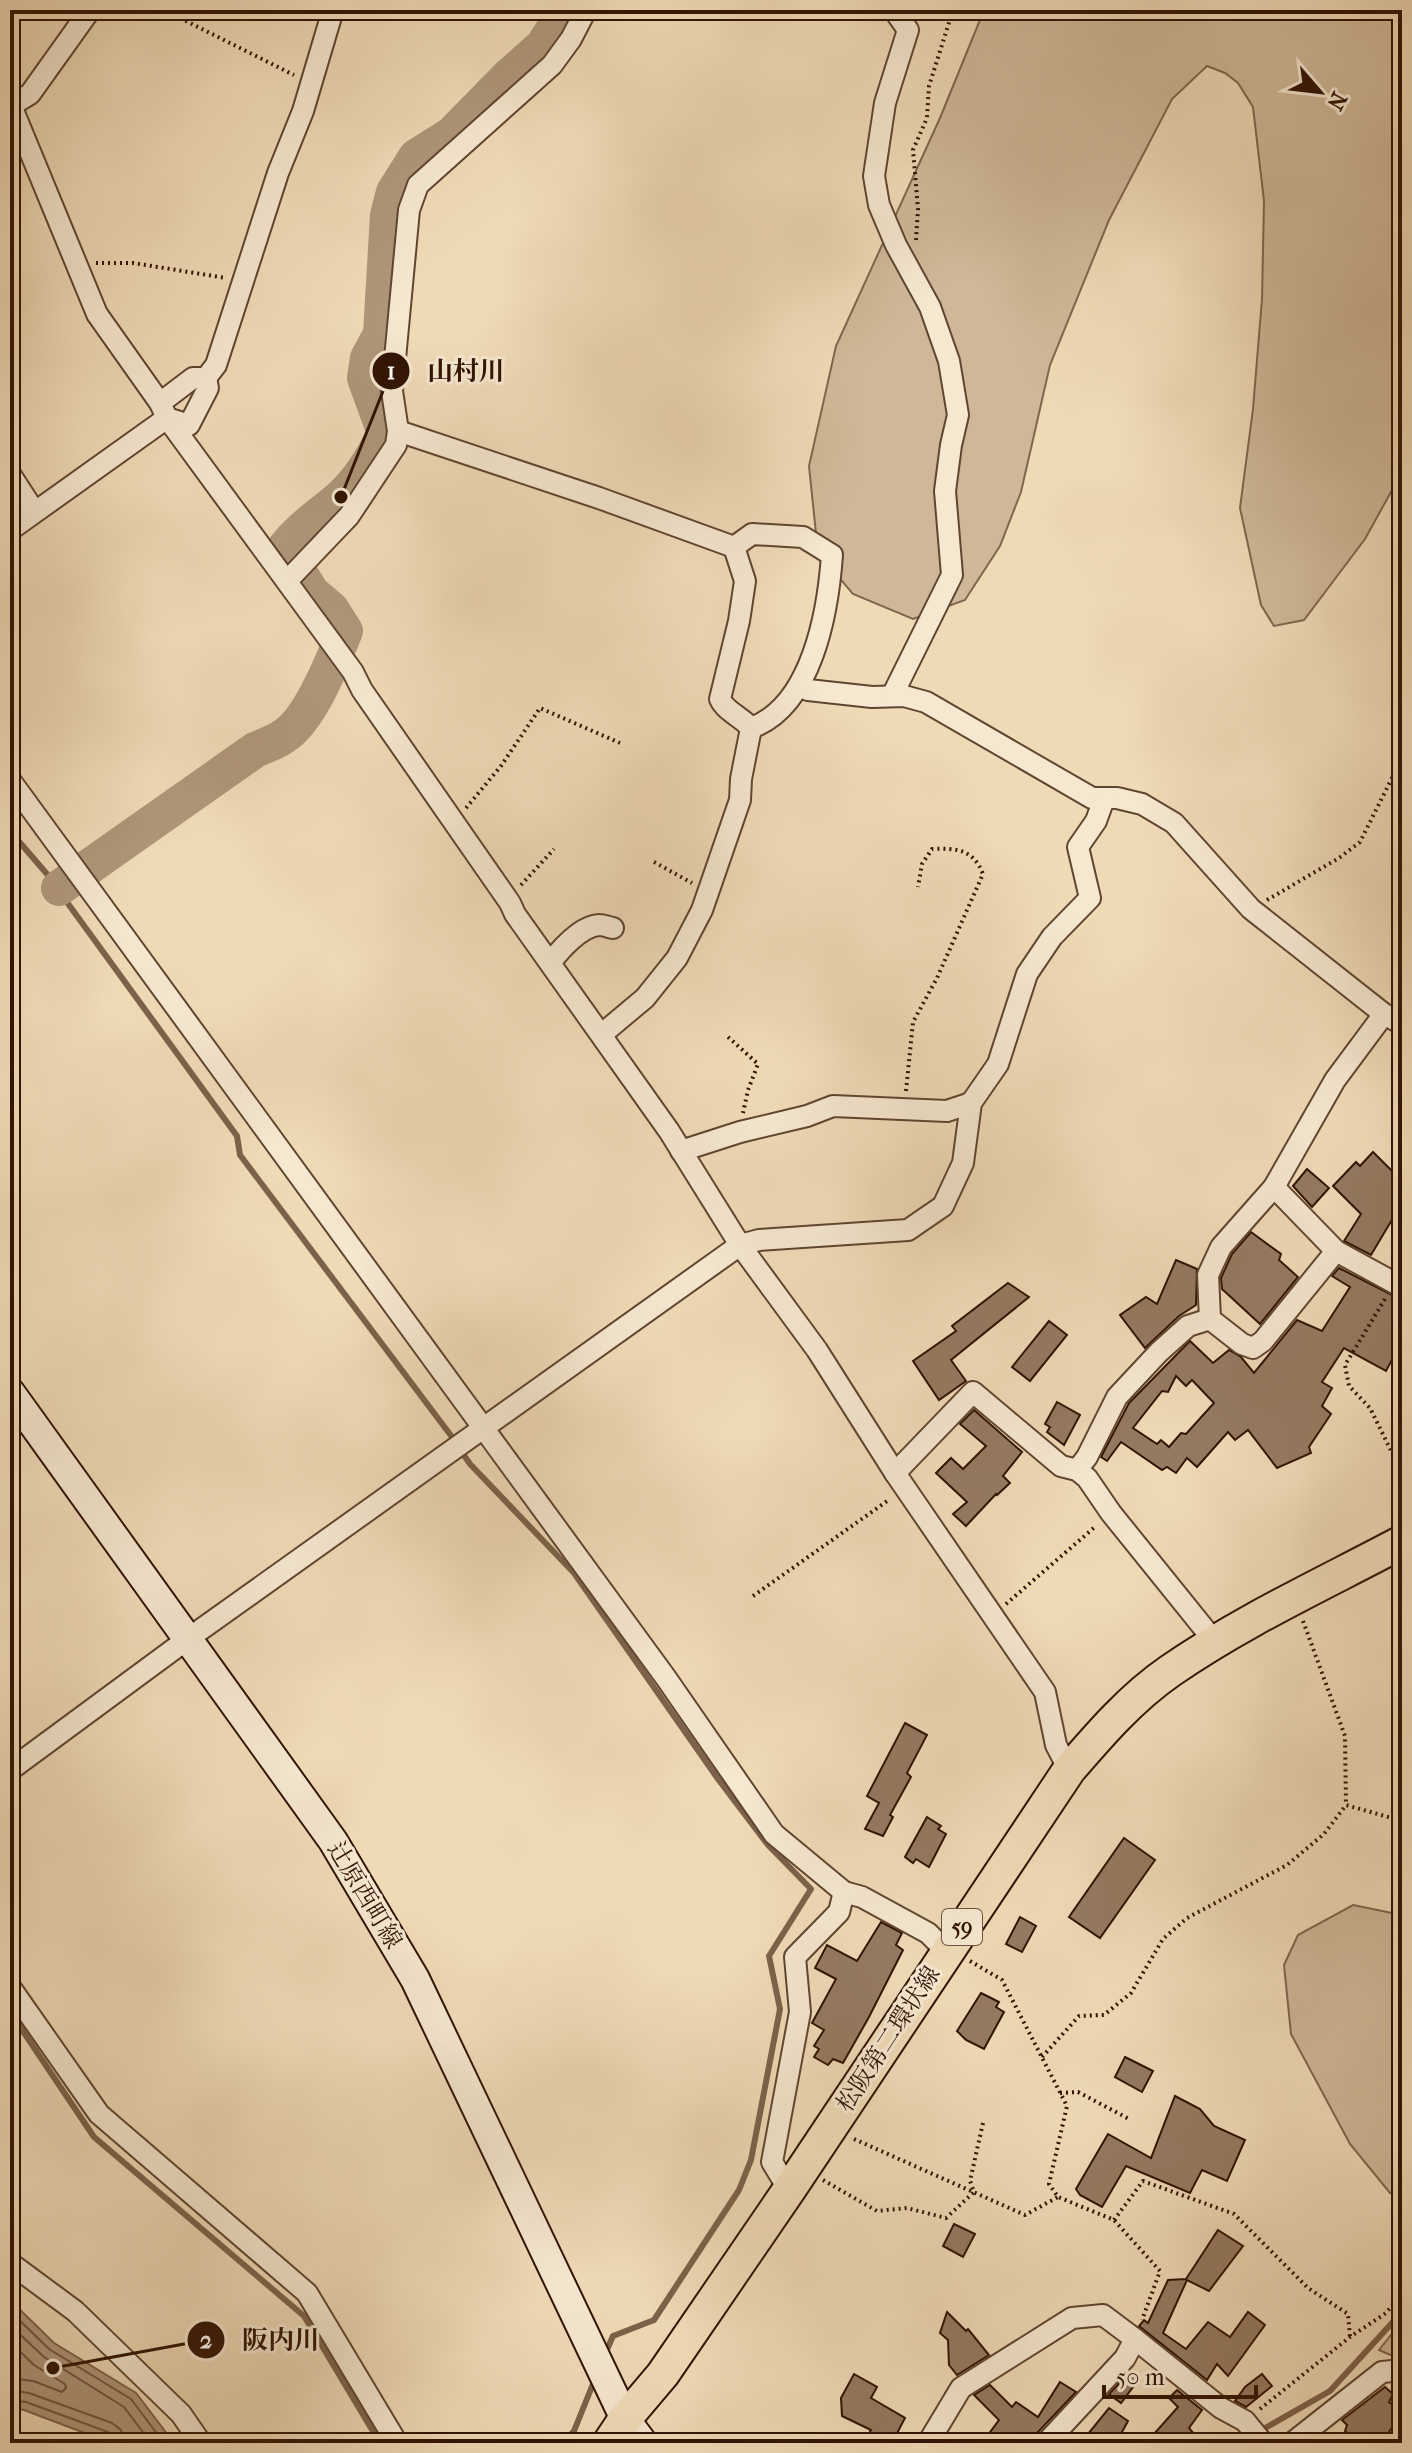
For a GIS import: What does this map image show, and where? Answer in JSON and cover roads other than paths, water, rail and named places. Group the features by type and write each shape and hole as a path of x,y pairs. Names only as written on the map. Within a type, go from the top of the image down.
{"main road":[{"name":"辻原西町線","path":"10,1392 333,1841 415,1979 625,2435"},
{"name":"松阪第二環状線","path":"625,2435 663,2374 803,2184 830,2128 1069,1770 1113,1720 1168,1672 1215,1642 1402,1542"}],"street":[{"path":"90,10 30,94 11,104 97,314 353,672 362,690 602,1034 740,1245 817,1350 900,1481 1045,1692 1056,1745 1069,1770"},
{"path":"164,410 189,425 208,388 206,378 216,365 333,10"},
{"path":"287,581 349,516 396,445 398,431 392,391 409,210 418,185 552,65 571,39 586,10"},
{"path":"892,696 952,575 945,491 958,415 949,361 930,307 896,245 879,205 874,176 885,103 908,30 894,10"},
{"path":"10,530 164,410 193,378 206,378"},
{"path":"398,431 734,547"},
{"path":"10,474 34,511"},
{"path":"734,547 752,534 803,537 832,555 816,646 800,686 768,722 751,728"},
{"path":"602,1034 645,998 677,958 702,910 740,800 751,728 743,718 723,706 720,699 739,621 745,581 734,547"},
{"path":"800,686 821,692 872,697 904,696 926,702 1092,798 1117,798 1142,804 1174,823 1251,909 1393,1019 1335,1080 1274,1187 1221,1247 1208,1275 1210,1319 1242,1344 1253,1348 1263,1341 1336,1251"},
{"path":"10,780 666,1678 774,1834 844,1892 862,1897 928,1933 946,1951"},
{"path":"10,1770 189,1638 740,1245 759,1240 908,1230 943,1206 963,1163 971,1103 998,1064 1027,974 1052,937 1090,898 1078,847 1096,821 1104,799"},
{"path":"550,963 561,949 586,931 598,925 613,928"},
{"path":"681,1151 833,1106 947,1111 971,1103"},
{"path":"1274,1187 1336,1251 1398,1285"},
{"path":"1077,1470 1087,1457 1117,1397 1188,1326 1210,1319"},
{"path":"900,1481 973,1392 1061,1466 1077,1470 1087,1478 1111,1513 1215,1642"},
{"path":"803,2184 772,2162 800,2012 795,1957 839,1912 844,1892"},
{"path":"10,1987 99,2114 307,2293 397,2443"},
{"path":"10,2263 75,2311 181,2414 201,2443"},
{"path":"928,2443 961,2388 1072,2318 1103,2315 1221,2408 1245,2421 1263,2443"},
{"path":"1046,2443 1125,2358 1135,2339"},
{"path":"1292,2443 1382,2372 1402,2370"}],"water":[{"path":"10,2300 54,2343 136,2393 174,2443 111,2443 10,2407"}],"waterway":[{"path":"59,888 255,750 284,736 294,728 312,703 345,631 331,609 312,593 284,549 353,484 371,460 385,433 365,378 368,358 381,334 388,215 394,192 416,157 451,135 543,46 566,10"},
{"path":"10,831 59,888 237,1136 240,1155 455,1441"},
{"path":"461,1451 574,1573 718,1779 768,1845 811,1889 769,1956 780,2009 751,2160 739,2190 654,2320 613,2336 605,2354"},
{"path":"10,2012 94,2137 304,2316 380,2443"},
{"path":"1239,2443 1330,2391 1402,2312"},
{"path":"563,2443 574,2431 595,2379"}],"place":[{"name":"山村川","path":"341,497"},
{"name":"阪内川","path":"53,2368"}]}
